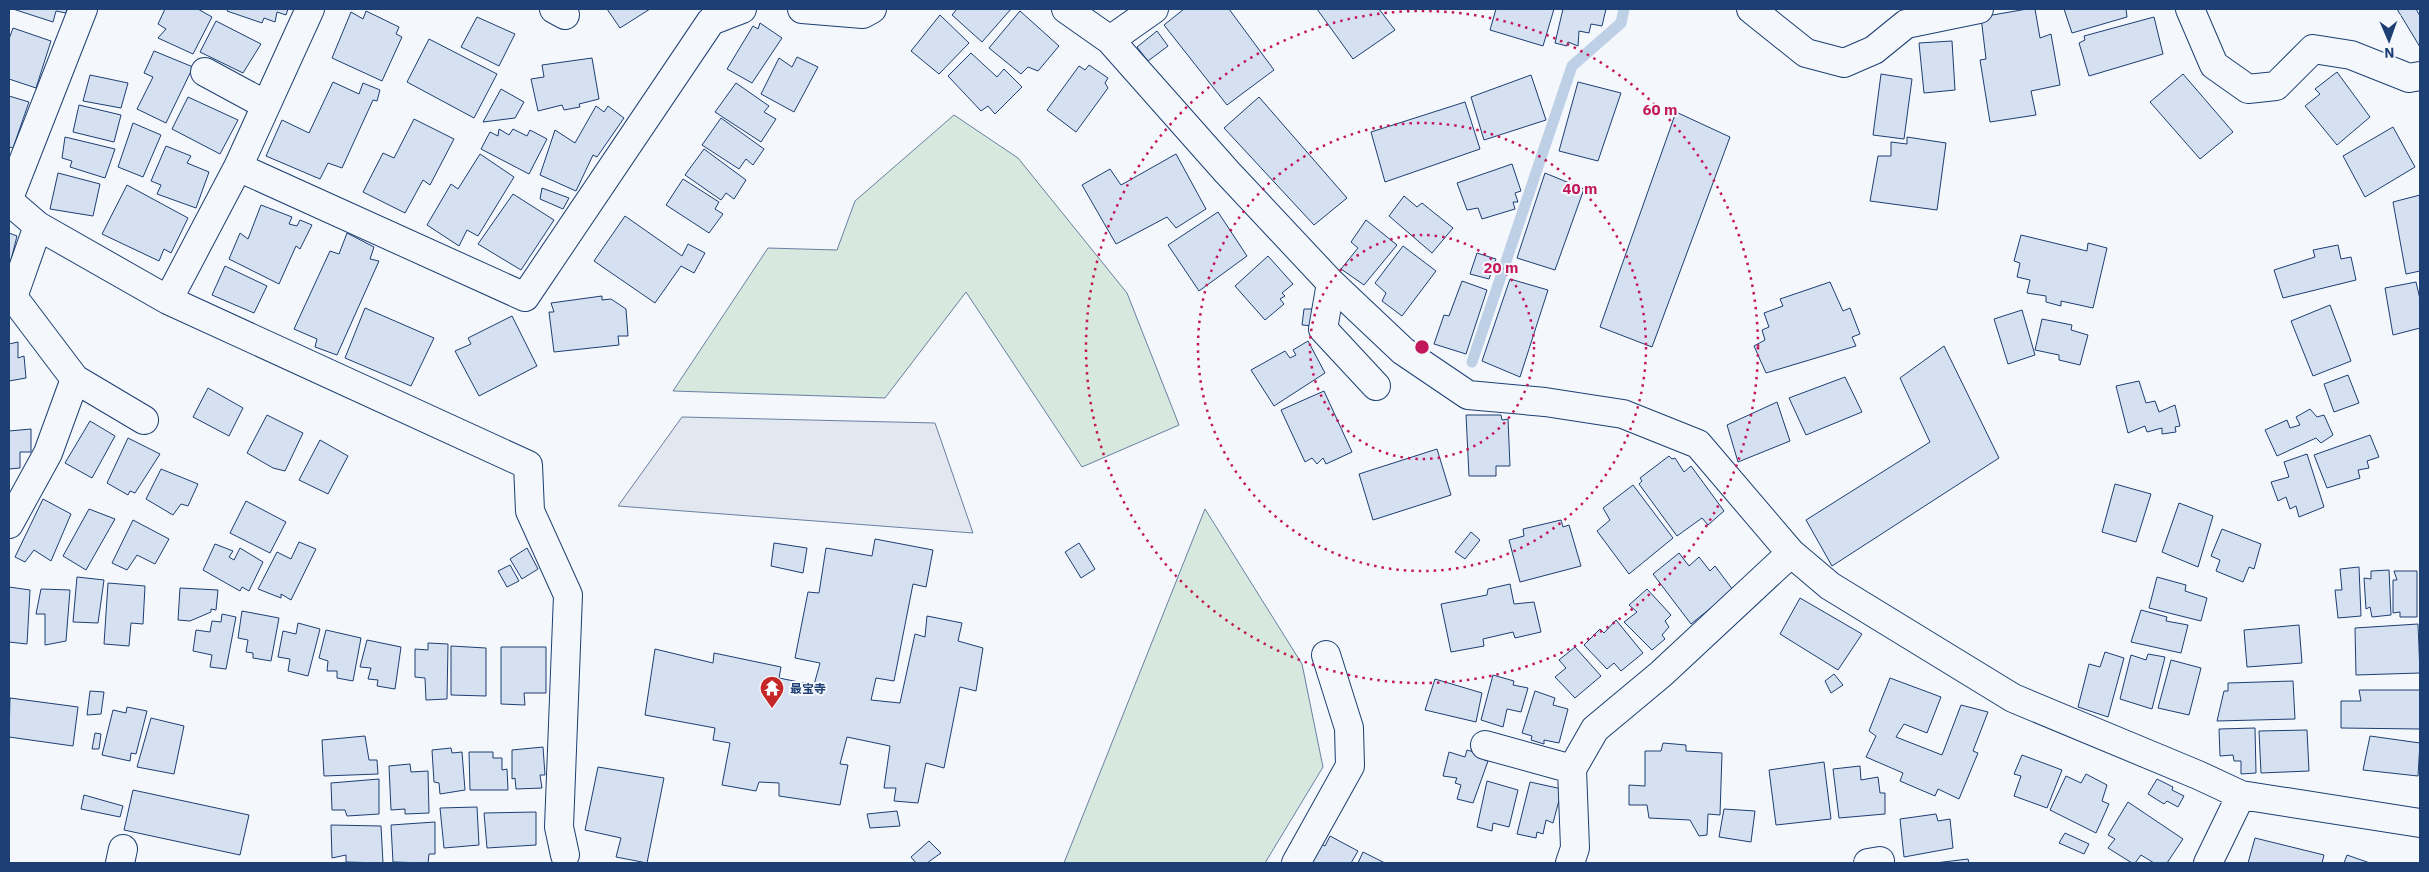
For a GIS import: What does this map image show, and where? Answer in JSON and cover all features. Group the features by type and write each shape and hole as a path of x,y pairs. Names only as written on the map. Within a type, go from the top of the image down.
{"street":[{"path":"83,9 9,200 38,226 168,300 528,465 530,511 568,595 558,827 565,855"},
{"path":"168,300 238,167 310,9"},
{"path":"238,167 525,297 711,21 742,9"},
{"path":"802,9 863,14 872,9"},
{"path":"1066,9 1110,40 1227,172 1331,284 1404,351 1468,395 1545,402 1623,414 1698,444 1790,553 1830,586 2013,698 2198,775 2241,795 2420,823"},
{"path":"1110,40 1154,9"},
{"path":"1751,9 1806,53 1844,62 1874,50 1906,24 1980,9"},
{"path":"2190,9 2214,64 2248,89 2276,86 2313,49 2351,55 2409,78 2420,76"},
{"path":"205,72 266,105"},
{"path":"38,226 13,296 75,379 144,420"},
{"path":"1331,284 1323,329 1376,386"},
{"path":"9,524 48,453 75,379"},
{"path":"1570,863 1575,848 1572,768 1595,729 1661,674 1790,553"},
{"path":"1296,863 1350,766 1349,728 1326,656"},
{"path":"1485,745 1572,768"},
{"path":"2208,863 2241,795"},
{"path":"1868,863 1880,863"}],"shaded area":[{"path":"954,115 1018,158 1127,293 1179,425 1082,467 966,292 885,398 673,391 768,248 837,250 855,201"},
{"path":"682,417 935,423 973,533 618,506"},
{"path":"1205,509 1302,664 1323,767 1265,863 1064,863"}],"building":[{"path":"13,9 67,9 66,13 56,11 53,22"},
{"path":"165,9 198,9 212,17 193,54 158,38 166,29 158,24"},
{"path":"228,9 288,9 286,15 277,12 275,22 264,18 262,23 227,11"},
{"path":"607,9 650,9 620,28"},
{"path":"957,9 1011,9 982,42 952,15"},
{"path":"1184,9 1229,9 1274,70 1227,105 1164,25"},
{"path":"1317,9 1379,9 1395,30 1353,59"},
{"path":"1496,9 1554,9 1543,46 1490,30"},
{"path":"1563,9 1606,9 1602,26 1591,24 1589,33 1579,31 1578,46 1568,42 1567,46 1555,43"},
{"path":"2035,9 2040,38 2051,34 2060,85 2031,91 2036,115 1990,122 1980,60 1986,59 1981,17"},
{"path":"2064,9 2126,9 2127,17 2072,33"},
{"path":"2397,9 2416,9 2420,16 2420,47"},
{"path":"366,11 399,27 396,34 402,37 382,81 332,58 351,12 363,19"},
{"path":"1020,11 1059,46 1038,71 1028,67 1021,74 989,48"},
{"path":"940,15 969,43 939,74 911,51"},
{"path":"477,17 515,34 499,66 461,47"},
{"path":"2154,17 2163,54 2089,76 2079,43 2085,40 2084,36"},
{"path":"216,21 261,44 243,73 200,52"},
{"path":"760,23 782,38 752,83 727,69 753,26 758,29"},
{"path":"13,28 51,41 36,88 9,79 9,39"},
{"path":"1157,31 1168,46 1148,61 1137,47"},
{"path":"429,39 497,74 474,118 407,82"},
{"path":"1952,41 1955,90 1924,93 1919,43"},
{"path":"154,51 193,67 166,123 137,109 153,77 144,73"},
{"path":"971,53 997,77 1004,69 1022,87 995,114 988,106 981,111 948,76"},
{"path":"797,57 818,67 794,112 761,94 779,58 792,67"},
{"path":"592,58 599,99 579,104 580,107 564,110 562,105 538,111 531,79 544,77 542,65"},
{"path":"1089,65 1108,78 1105,83 1108,88 1076,132 1047,110 1079,66 1085,70"},
{"path":"2337,72 2370,117 2337,145 2305,106 2320,94 2315,89"},
{"path":"1881,74 1912,79 1904,139 1873,135"},
{"path":"2183,74 2233,132 2200,159 2150,102"},
{"path":"90,75 128,83 121,108 83,101"},
{"path":"1531,75 1546,120 1484,140 1471,97"},
{"path":"333,82 359,94 363,83 380,90 377,101 373,100 342,168 328,163 320,179 266,156 282,120 309,133"},
{"path":"1578,82 1621,93 1598,161 1559,151"},
{"path":"736,83 769,106 764,112 776,119 761,142 715,112"},
{"path":"501,89 524,102 515,118 483,122"},
{"path":"9,96 29,102 13,148 9,147"},
{"path":"188,97 238,120 220,154 172,129"},
{"path":"1259,97 1347,198 1314,225 1224,128"},
{"path":"1465,102 1480,149 1385,182 1371,132"},
{"path":"79,105 121,115 114,142 73,132"},
{"path":"596,106 604,112 608,106 624,118 597,157 593,155 576,191 540,175 555,130 575,143"},
{"path":"1676,112 1730,137 1652,347 1600,327"},
{"path":"721,118 764,149 753,165 746,159 739,169 702,145"},
{"path":"414,119 454,139 430,185 423,180 405,213 363,192 383,153 394,158"},
{"path":"133,123 161,135 143,177 118,167"},
{"path":"2393,127 2415,167 2365,197 2343,156"},
{"path":"499,129 509,135 513,129 527,136 530,130 547,139 529,174 481,149 490,132 498,136"},
{"path":"65,137 115,149 105,178 70,167 72,161 62,158"},
{"path":"1907,137 1946,143 1937,210 1870,201 1878,156 1891,156 1891,142 1907,144"},
{"path":"166,146 191,156 187,163 209,172 196,208 157,194 161,185 151,181"},
{"path":"704,149 746,180 734,199 726,193 721,200 685,175"},
{"path":"480,154 514,177 478,236 467,230 459,246 427,225 451,184 458,189"},
{"path":"1176,154 1206,209 1176,228 1167,217 1116,244 1082,185 1110,169 1121,185"},
{"path":"1512,164 1521,191 1515,193 1518,202 1513,202 1515,209 1482,219 1478,208 1467,210 1457,183"},
{"path":"58,173 100,184 93,216 50,209"},
{"path":"1545,173 1584,189 1555,270 1517,258"},
{"path":"683,179 719,202 715,209 723,214 709,233 666,205"},
{"path":"127,185 188,218 171,253 164,249 159,261 102,234"},
{"path":"542,188 569,198 563,209 540,199"},
{"path":"513,194 554,220 521,270 478,244"},
{"path":"2420,195 2420,271 2406,274 2393,202"},
{"path":"1404,196 1417,207 1422,203 1453,228 1432,253 1389,216"},
{"path":"261,205 292,217 289,224 297,226 300,220 312,225 300,249 296,246 279,284 229,259 240,233 248,239"},
{"path":"1218,212 1247,256 1199,291 1168,245"},
{"path":"625,216 682,256 688,244 705,253 694,273 681,266 655,303 594,261"},
{"path":"1366,220 1397,245 1364,285 1341,269 1358,248 1351,242"},
{"path":"9,233 17,236 9,268"},
{"path":"347,233 374,247 370,259 379,261 337,355 315,347 317,339 294,329 330,251 339,254"},
{"path":"2021,235 2087,251 2088,243 2107,248 2093,308 2061,301 2061,306 2046,302 2046,296 2027,293 2030,280 2017,277 2020,263 2014,261"},
{"path":"2338,245 2341,259 2351,257 2356,280 2283,298 2274,270 2315,257 2313,250"},
{"path":"1403,246 1436,271 1402,316 1382,301 1386,293 1375,283"},
{"path":"1477,253 1496,259 1489,279 1470,274"},
{"path":"1268,256 1293,284 1282,293 1285,296 1280,299 1284,304 1265,320 1235,286"},
{"path":"225,266 267,286 254,313 212,295"},
{"path":"1510,279 1548,290 1520,377 1482,361"},
{"path":"1462,281 1487,290 1466,354 1434,344 1444,315 1449,316"},
{"path":"1830,282 1843,311 1850,308 1860,334 1852,337 1856,346 1766,373 1754,346 1765,340 1762,330 1769,327 1764,313 1783,306 1780,299"},
{"path":"2416,282 2420,299 2420,328 2393,335 2385,288"},
{"path":"602,296 602,300 611,299 626,309 628,336 618,336 619,345 554,352 549,312 554,312 551,303"},
{"path":"2330,305 2351,361 2313,376 2291,321"},
{"path":"365,308 434,338 411,386 345,358"},
{"path":"1304,309 1314,309 1314,326 1302,325"},
{"path":"2022,310 2035,355 2008,364 1994,319"},
{"path":"512,316 537,366 479,396 455,351 471,344 468,338"},
{"path":"2042,319 2072,325 2071,330 2088,335 2080,365 2059,360 2059,355 2035,350"},
{"path":"1308,341 1325,373 1274,406 1251,370 1285,351 1290,358 1296,355 1293,350"},
{"path":"18,342 18,358 24,356 26,378 9,381 9,344"},
{"path":"1944,346 1999,458 1832,566 1806,520 1930,442 1900,378"},
{"path":"2348,375 2359,403 2334,412 2324,384"},
{"path":"1845,377 1862,412 1806,435 1789,398"},
{"path":"2139,381 2146,403 2155,401 2159,412 2175,405 2180,426 2175,427 2176,432 2162,434 2162,428 2147,432 2145,426 2128,433 2116,386"},
{"path":"208,388 243,408 229,436 193,417"},
{"path":"1324,391 1352,452 1326,464 1323,458 1317,464 1312,458 1305,462 1281,410"},
{"path":"1777,402 1790,441 1738,462 1727,425"},
{"path":"2310,409 2317,417 2324,415 2333,435 2321,443 2316,438 2277,456 2265,430 2287,420 2290,428 2300,425 2296,417"},
{"path":"267,415 303,433 285,471 273,468 247,453"},
{"path":"1466,415 1501,415 1502,420 1508,419 1510,466 1496,466 1496,476 1469,476"},
{"path":"90,421 115,436 92,478 65,463"},
{"path":"31,429 31,452 20,452 20,468 9,469 9,431"},
{"path":"2370,435 2379,457 2367,461 2369,468 2358,470 2360,478 2327,488 2314,455"},
{"path":"128,438 160,454 135,493 130,491 128,495 107,483"},
{"path":"320,440 348,456 328,494 299,480"},
{"path":"1437,449 1451,495 1373,520 1359,474"},
{"path":"2307,454 2324,507 2299,517 2296,506 2290,509 2286,497 2278,501 2271,482 2289,477 2284,462"},
{"path":"1669,456 1672,459 1675,458 1684,472 1691,466 1724,511 1708,525 1702,518 1677,536 1639,484 1642,481 1640,478"},
{"path":"161,469 198,484 188,506 181,504 173,515 146,499"},
{"path":"2115,484 2151,494 2136,542 2102,532"},
{"path":"1633,485 1673,538 1629,574 1597,531 1610,520 1603,508"},
{"path":"43,499 71,514 51,561 34,550 25,562 15,557"},
{"path":"246,501 286,522 270,553 230,533"},
{"path":"2179,503 2213,516 2198,567 2162,552"},
{"path":"89,509 115,519 86,570 63,556"},
{"path":"133,520 169,539 155,564 137,555 127,570 112,563"},
{"path":"1561,520 1563,527 1569,525 1581,566 1520,582 1509,540 1524,536 1523,529"},
{"path":"2222,529 2261,544 2254,569 2249,567 2243,582 2216,571 2220,560 2211,556"},
{"path":"1471,532 1480,540 1465,559 1455,552"},
{"path":"875,539 933,550 926,587 913,584 894,681 876,678 871,700 900,703 915,634 925,637 927,616 962,623 958,641 983,648 976,691 960,687 944,768 926,763 918,803 894,801 896,788 884,788 890,746 847,737 840,764 848,765 840,805 779,796 779,783 759,782 756,791 722,785 730,743 713,740 715,728 645,715 655,649 713,663 714,653 781,667 779,678 814,685 820,663 795,658 808,592 819,593 826,548 872,556"},
{"path":"299,542 316,549 291,600 281,594 281,598 258,589 277,552 291,559"},
{"path":"774,543 807,548 803,573 771,566"},
{"path":"1079,543 1095,569 1081,578 1065,552"},
{"path":"215,544 233,551 229,557 234,560 240,548 263,562 249,591 242,587 240,591 203,570"},
{"path":"527,548 538,569 522,579 510,559"},
{"path":"1679,553 1689,566 1699,557 1710,571 1715,566 1733,590 1691,624 1653,574"},
{"path":"510,565 519,581 507,587 498,571"},
{"path":"2359,567 2361,616 2338,618 2335,590 2342,590 2340,569"},
{"path":"2389,570 2391,615 2372,617 2370,607 2366,609 2364,578 2371,579 2371,571"},
{"path":"2394,571 2417,571 2417,617 2400,617 2400,612 2393,613 2393,580 2397,580"},
{"path":"77,577 104,580 98,623 73,622"},
{"path":"2157,577 2186,585 2185,591 2207,598 2201,621 2149,608"},
{"path":"108,583 145,586 143,624 131,623 129,646 104,644"},
{"path":"1510,584 1514,604 1534,602 1541,632 1515,638 1513,632 1483,639 1484,646 1451,652 1441,604 1487,595 1488,589"},
{"path":"9,587 30,590 27,644 9,642"},
{"path":"180,588 218,590 216,610 211,609 211,612 190,621 178,620"},
{"path":"41,589 70,590 66,641 45,645 45,614 36,614"},
{"path":"1647,589 1671,615 1665,621 1669,627 1662,635 1665,639 1652,650 1624,622 1637,612 1629,605"},
{"path":"1800,598 1862,634 1838,670 1780,634"},
{"path":"2141,610 2167,617 2166,621 2188,625 2181,653 2131,642"},
{"path":"242,611 279,618 271,661 253,658 253,653 246,652 248,640 238,638"},
{"path":"222,614 236,617 226,669 210,667 212,655 193,651 196,630 210,632 212,621 221,622"},
{"path":"1616,620 1643,653 1621,671 1614,663 1607,669 1584,645 1600,629 1604,633"},
{"path":"298,623 320,629 308,676 288,671 290,659 278,657 283,631 296,634"},
{"path":"2418,624 2420,673 2356,675 2355,628"},
{"path":"2299,625 2302,663 2247,667 2244,630"},
{"path":"326,630 361,638 353,681 337,678 337,671 327,671 328,661 319,658"},
{"path":"367,640 401,647 395,689 377,686 378,680 368,679 371,668 360,667"},
{"path":"428,643 448,644 447,699 426,700 425,678 415,677 415,649 428,650"},
{"path":"451,646 486,648 486,696 451,695"},
{"path":"501,647 546,647 546,693 524,693 525,705 501,704"},
{"path":"1575,647 1601,676 1575,698 1555,677 1566,668 1559,660"},
{"path":"2105,652 2124,658 2108,717 2078,707 2089,664 2100,667"},
{"path":"2148,654 2165,657 2152,709 2120,699 2131,655 2146,660"},
{"path":"2171,660 2201,668 2189,715 2158,708"},
{"path":"1834,674 1843,685 1831,693 1825,681"},
{"path":"1493,675 1514,681 1513,685 1528,688 1521,712 1507,709 1503,727 1481,720"},
{"path":"1890,678 1941,697 1927,733 1904,724 1896,737 1942,755 1961,705 1988,712 1973,751 1978,753 1959,799 1938,789 1935,796 1900,781 1903,773 1866,757 1876,736 1869,731"},
{"path":"1435,679 1482,693 1476,722 1425,710"},
{"path":"2293,681 2295,719 2217,721 2224,691 2228,691 2228,683"},
{"path":"2359,690 2420,690 2420,729 2341,728 2341,701 2361,701"},
{"path":"90,691 104,692 101,714 87,715"},
{"path":"1535,691 1555,698 1553,705 1568,709 1559,743 1544,740 1544,744 1531,740 1532,736 1522,733"},
{"path":"10,698 78,707 73,746 9,737"},
{"path":"127,707 147,711 136,754 131,753 130,761 102,755 113,710 126,713"},
{"path":"151,718 184,726 174,774 137,767"},
{"path":"2255,728 2256,773 2241,774 2241,761 2234,761 2233,755 2220,756 2219,729"},
{"path":"2307,730 2309,771 2261,773 2259,731"},
{"path":"95,733 101,734 99,749 92,749"},
{"path":"365,736 369,760 377,760 378,774 324,776 322,740"},
{"path":"2370,736 2420,743 2418,776 2363,770"},
{"path":"1663,743 1686,745 1686,751 1722,753 1720,815 1708,814 1707,835 1699,836 1690,820 1649,818 1647,805 1629,805 1629,785 1645,786 1645,751 1661,751"},
{"path":"543,747 545,775 540,775 542,788 516,789 515,778 512,779 512,750"},
{"path":"451,748 452,753 462,752 465,790 440,794 439,783 434,782 432,750"},
{"path":"1467,750 1484,755 1484,760 1488,761 1473,803 1457,799 1461,785 1455,783 1457,778 1443,776 1449,752 1465,757"},
{"path":"469,752 493,752 493,758 502,758 502,770 507,769 508,790 470,790"},
{"path":"2022,755 2062,770 2047,808 2014,796 2021,776 2014,774"},
{"path":"1824,762 1831,819 1776,825 1769,770"},
{"path":"410,764 411,772 428,771 429,813 405,814 405,809 391,810 389,766"},
{"path":"1860,766 1861,780 1878,777 1880,793 1885,793 1885,814 1839,818 1833,769"},
{"path":"598,767 664,778 647,863 616,857 621,838 585,830"},
{"path":"2086,774 2107,785 2102,801 2109,804 2096,833 2050,810 2066,776 2081,783"},
{"path":"379,779 379,814 347,816 345,810 332,810 331,783"},
{"path":"2157,779 2173,787 2172,790 2184,796 2178,807 2167,801 2164,804 2148,794"},
{"path":"1487,781 1518,790 1509,827 1493,823 1492,831 1477,827"},
{"path":"1530,782 1562,789 1553,823 1546,820 1543,834 1537,832 1536,838 1517,834"},
{"path":"133,790 249,815 240,855 124,830"},
{"path":"84,795 123,806 120,817 81,809"},
{"path":"2128,802 2183,839 2167,863 2154,863 2141,855 2135,863 2132,863 2108,848 2115,839 2108,835"},
{"path":"477,807 479,845 444,848 440,808"},
{"path":"1724,809 1755,811 1751,842 1719,837"},
{"path":"897,811 900,826 870,828 867,814"},
{"path":"536,812 536,845 487,848 484,813"},
{"path":"1936,814 1938,821 1950,819 1953,848 1904,857 1900,819"},
{"path":"435,822 435,854 429,854 428,863 393,862 391,825"},
{"path":"331,825 381,826 383,863 346,862 346,855 332,858"},
{"path":"2065,833 2089,844 2084,854 2059,843"},
{"path":"1330,836 1358,851 1351,863 1307,863 1317,842 1325,846"},
{"path":"2255,838 2324,855 2322,863 2248,863"},
{"path":"929,841 941,853 927,863 916,863 911,857"},
{"path":"1363,852 1385,863 1358,863"},
{"path":"2347,855 2370,863 2344,863"},
{"path":"1968,859 1969,863 1935,863"}],"waterway":[{"path":"1472,362 1572,66 1621,23 1624,9"}],"place":[{"name":"最宝寺","path":"772,709"}]}
